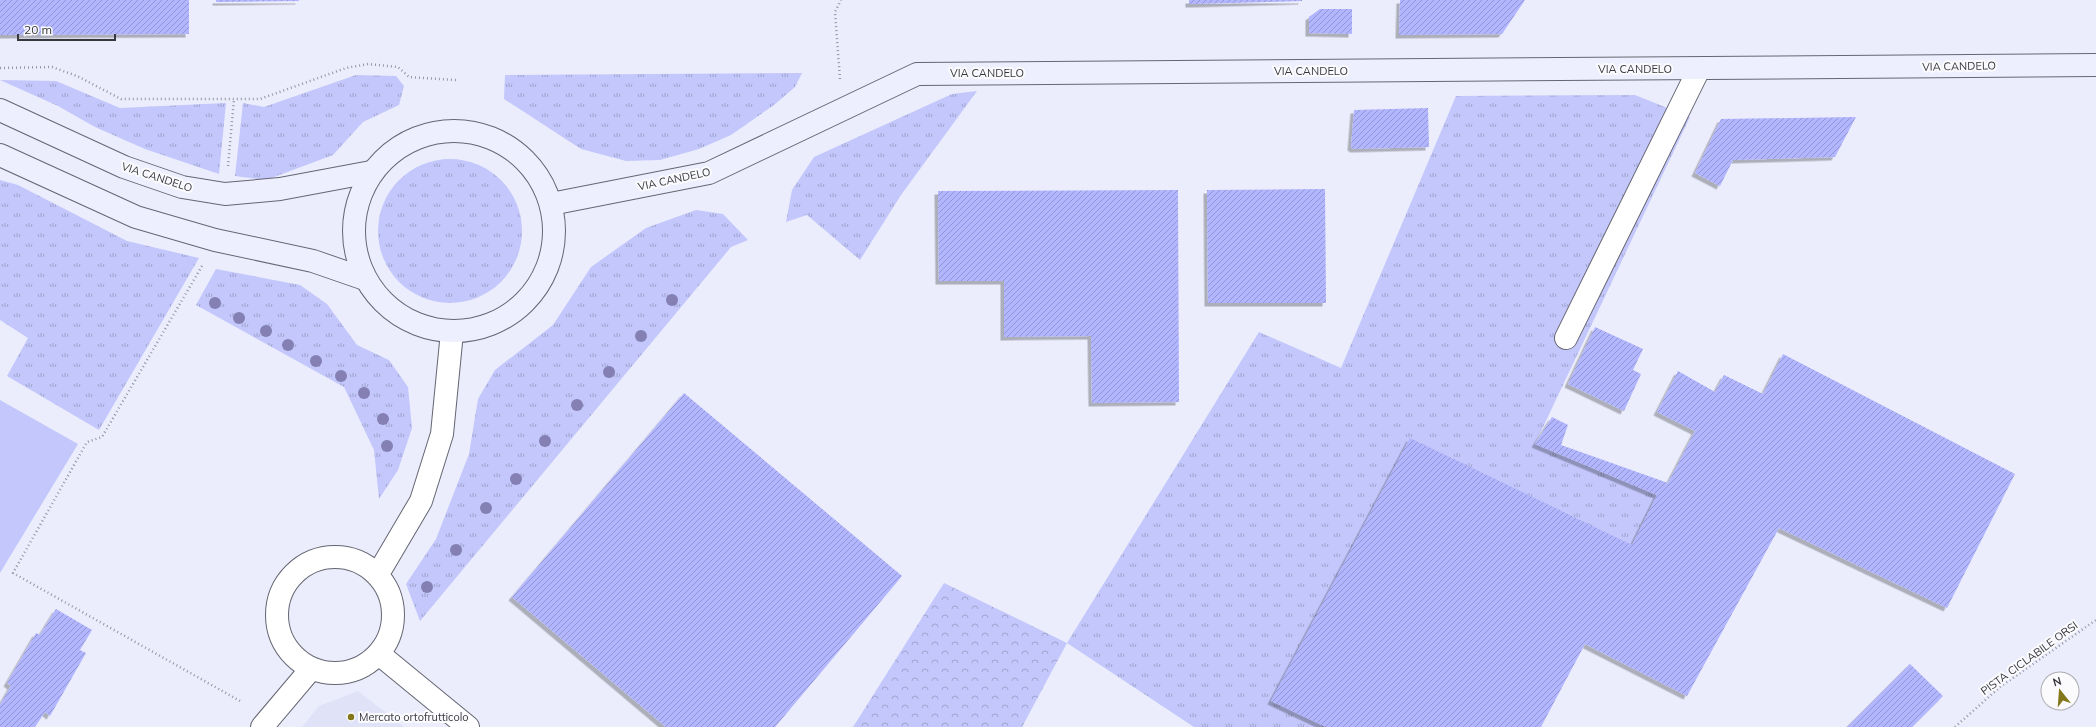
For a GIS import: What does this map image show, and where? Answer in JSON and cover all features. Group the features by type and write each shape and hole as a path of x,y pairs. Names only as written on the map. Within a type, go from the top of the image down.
{"street":[{"name":"VIA CANDELO","path":"551,204 709,173 917,74 2096,65"},
{"path":"1566,338 1699,69"},
{"name":"VIA CANDELO","path":"0,110 124,167 182,187 225,194 280,189 371,172"},
{"path":"455,130 487,135 516,151 538,174 551,204 555,235 549,265 534,293 511,314 483,327 452,332 426,328 401,317 380,300 365,279 355,252 352,225 358,197 371,172 394,149 423,134 455,130"},
{"path":"0,155 136,217 215,240 313,261 365,279"},
{"path":"378,574 422,501 442,434 452,332"},
{"path":"338,556 359,562 378,574 387,588 393,611 393,622 388,639 379,654 364,666 347,672 329,673 311,669 295,658 283,643 277,624 277,605 283,587 297,570 316,559 338,556"},
{"path":"379,654 468,727"},
{"path":"262,727 311,669"}],"path":[{"path":"841,0 835,12 842,110"},
{"path":"0,68 52,68 77,76 121,100 260,99 346,68 368,64 398,67 409,77 456,80"},
{"path":"228,168 234,99"},
{"path":"205,263 200,268 102,437 86,442 13,573 240,701"},
{"name":"PISTA CICLABILE ORSI","path":"1955,727 2000,687 2096,620"}],"shaded area":[{"name":"Mercato ortofrutticolo","path":"358,691 404,727 302,727 319,706"}],"green space":[{"path":"802,73 795,87 774,105 731,135 699,149 660,160 626,161 581,149 504,99 505,75"},
{"path":"356,75 396,76 404,86 399,105 363,122 333,155 266,180 235,176 243,103 264,107"},
{"path":"0,80 56,81 120,108 226,103 219,174 145,149 95,127 58,106"},
{"path":"977,91 901,195 860,260 807,215 786,222 792,190 814,157 952,94"},
{"path":"1635,95 1690,117 1535,444 1657,495 1632,545 1271,701 1326,727 1194,727 1067,643 1259,332 1341,368 1456,96"},
{"path":"443,159 457,159 484,167 496,175 506,185 517,203 521,217 521,245 517,259 506,277 496,287 478,298 457,303 443,303 416,295 404,287 394,277 383,259 378,238 378,224 386,197 394,185 404,175 422,164"},
{"path":"0,180 18,185 127,241 199,258 99,430 7,376 28,338 0,320"},
{"path":"696,210 723,214 748,240 731,247 420,621 406,584 436,539 469,454 478,399 495,370 553,325 591,267 646,228"},
{"path":"216,269 300,285 327,304 357,345 389,360 408,387 412,428 398,470 379,499 374,450 344,387 196,305"},
{"path":"0,400 78,444 0,573"},
{"path":"944,583 1067,643 1022,727 853,727"}],"building":[{"path":"0,0 189,0 189,34 0,35"},
{"path":"216,0 299,0 299,1 216,2"},
{"path":"1189,0 1302,0 1302,1 1189,4"},
{"path":"1400,0 1525,0 1502,34 1399,35"},
{"path":"1320,9 1352,9 1352,34 1309,33 1309,17"},
{"path":"1428,108 1429,147 1354,149 1351,147 1354,110"},
{"path":"1856,117 1835,157 1733,160 1720,186 1695,173 1721,119"},
{"path":"1325,189 1326,303 1208,303 1207,190"},
{"path":"1178,190 1179,402 1092,403 1091,336 1004,337 1004,281 939,281 938,191"},
{"path":"1595,327 1643,349 1633,370 1641,374 1624,411 1568,384"},
{"path":"1783,354 2015,474 1947,608 1779,528 1687,696 1585,644 1541,727 1326,727 1271,701 1410,438 1632,545 1657,495 1535,444 1552,417 1568,425 1561,445 1668,483 1695,431 1657,412 1678,371 1715,392 1724,375 1763,394"},
{"path":"684,393 902,576 775,727 666,727 512,597"},
{"path":"56,609 92,630 80,650 86,653 50,716 45,712 35,727 0,727 0,705 11,686 7,683 36,633 40,635"},
{"path":"1910,664 1943,696 1912,727 1847,727"}],"place":[{"name":"Mercato ortofrutticolo","path":"351,717"}]}
